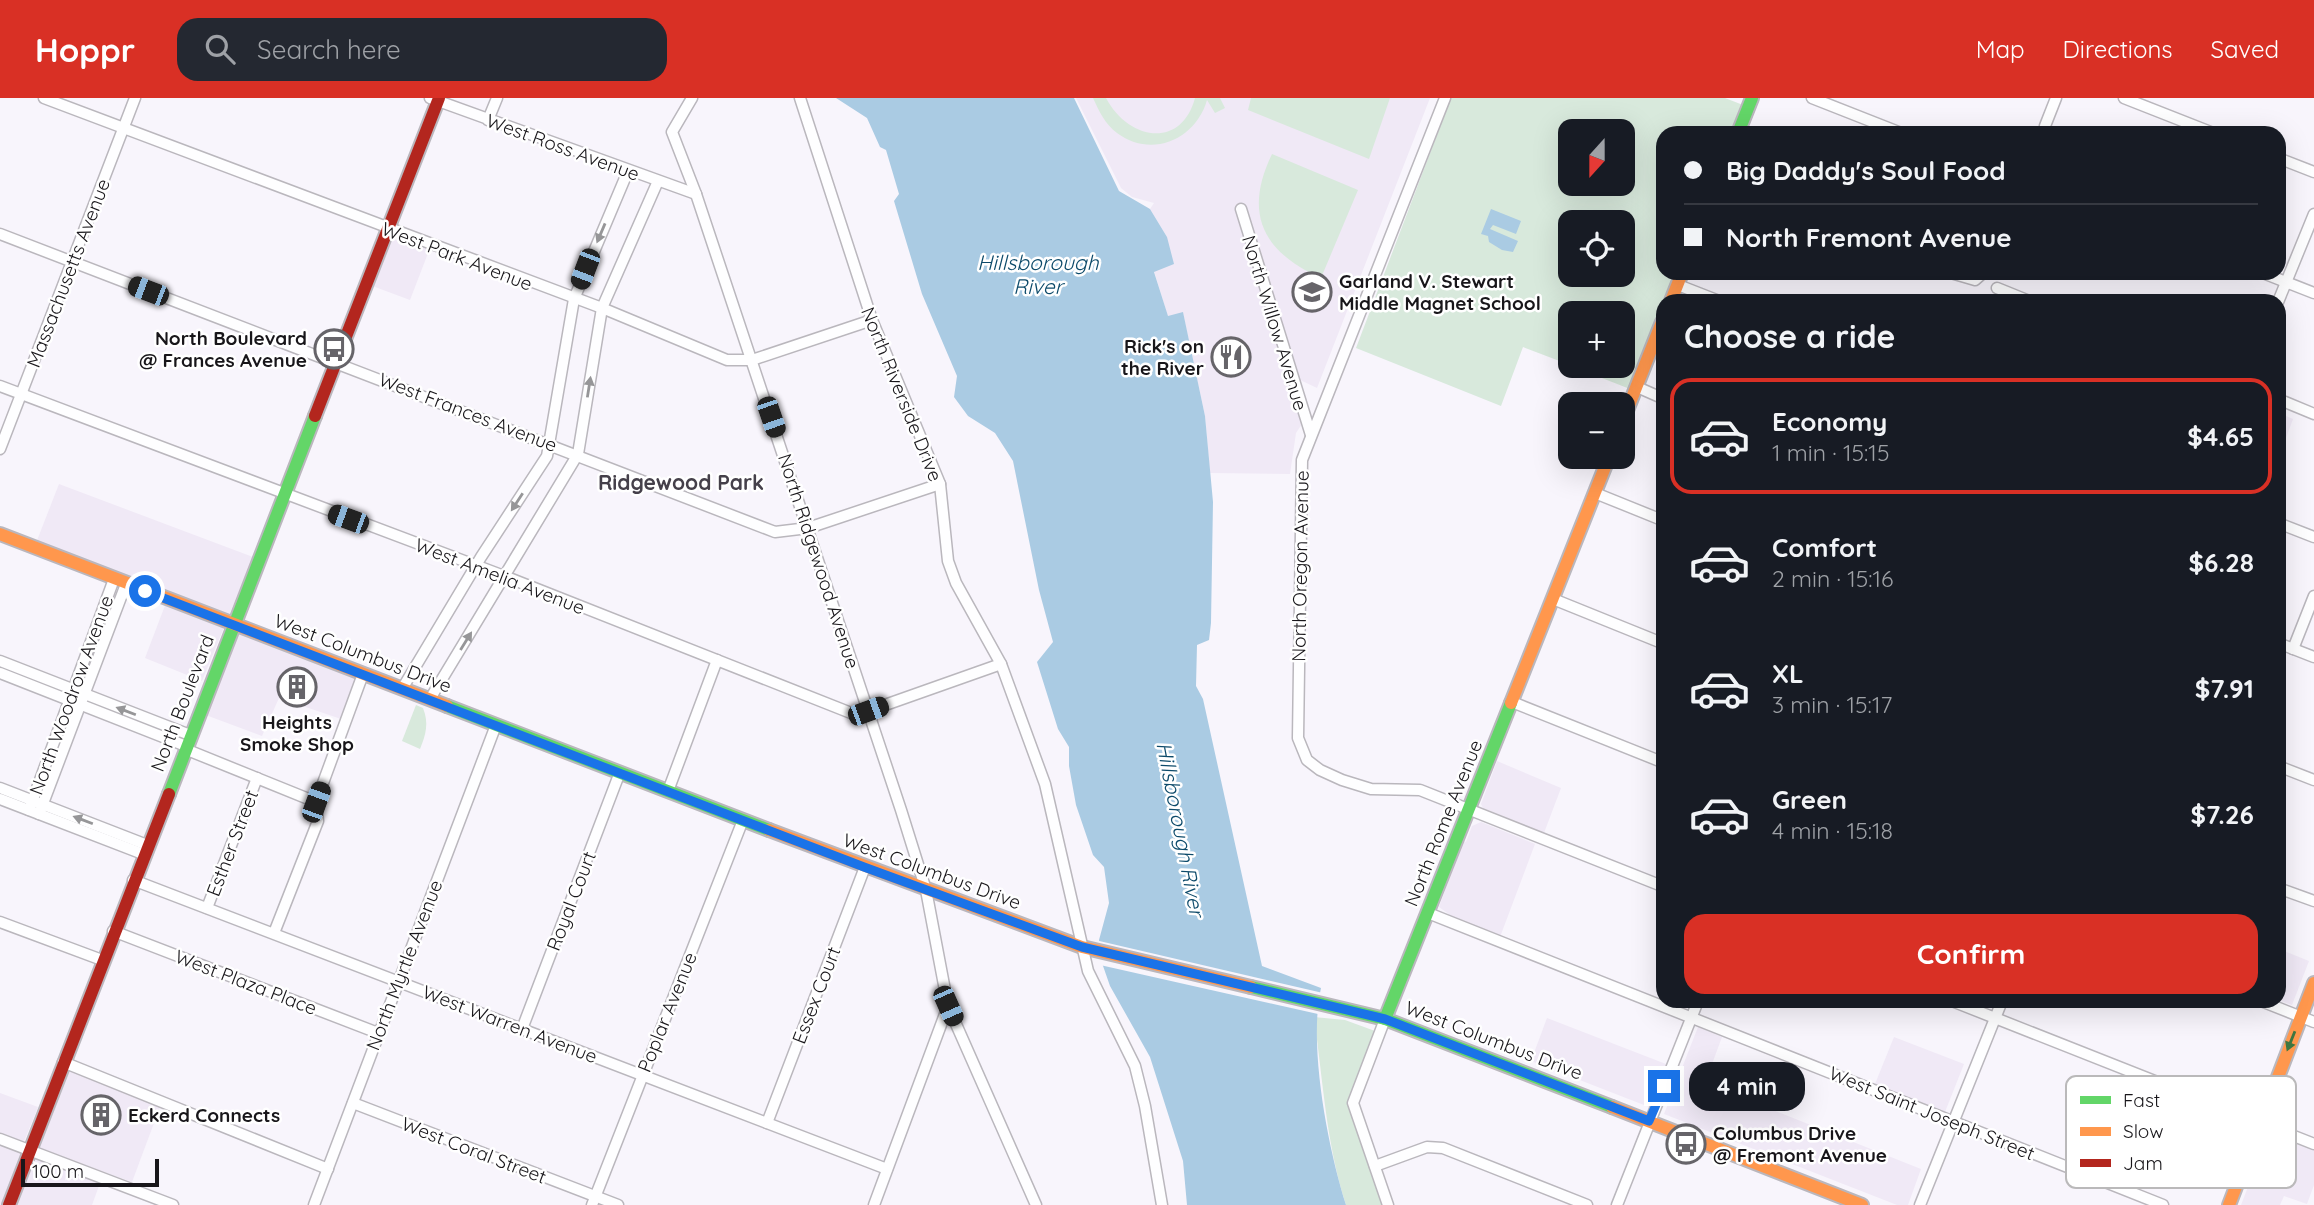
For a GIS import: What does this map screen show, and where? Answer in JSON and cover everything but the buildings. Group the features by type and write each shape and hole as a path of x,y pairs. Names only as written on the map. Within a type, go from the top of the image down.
{"main road":[{"name":"North Boulevard","path":"9,1205 435,99"},
{"path":"1740,126 1747,99"},
{"path":"1635,392 1656,338"},
{"name":"North Rome Avenue","path":"1385,1019 1604,469"},
{"name":"West Columbus Drive","path":"0,534 864,867 1082,947 1385,1019 1862,1205"},
{"path":"2277,1076 2314,983"},
{"path":"2229,1205 2235,1188"}],"street":[{"name":"West Park Avenue","path":"44,98 602,309 727,360 752,360 872,320"},
{"name":"Massachusetts Avenue","path":"0,449 135,98"},
{"path":"488,120 498,98"},
{"name":"North Ridgewood Avenue","path":"692,98 672,132 696,194 752,360 926,890 948,1006 1036,1205"},
{"name":"North Riverside Drive","path":"800,98 872,320 940,484 948,561 956,583 1001,664 1045,784 1088,971 1135,1066 1145,1106 1162,1205"},
{"name":"North Oregon Avenue","path":"1446,98 1302,460 1297,718 1301,751 1320,770 1362,787 1420,790 1656,884"},
{"path":"1812,98 1883,126"},
{"path":"2045,126 2056,98"},
{"path":"2124,98 2195,126"},
{"name":"West Ross Avenue","path":"435,99 696,194"},
{"path":"2286,161 2314,172"},
{"path":"402,689 475,566 547,456 574,299 628,171"},
{"path":"430,699 578,454 602,309 658,181"},
{"name":"North Willow Avenue","path":"1241,209 1311,435"},
{"path":"2282,294 2314,214"},
{"name":"West Frances Avenue","path":"0,233 775,532 808,528 940,484"},
{"path":"1682,280 1707,294"},
{"path":"2282,280 2314,293"},
{"path":"1997,288 2012,294"},
{"name":"West Amelia Avenue","path":"0,386 283,495 504,576 851,713 868,711 1001,664"},
{"path":"1637,387 1656,395"},
{"path":"2286,403 2314,414"},
{"path":"1595,493 1656,518"},
{"path":"2286,526 2314,537"},
{"name":"North Woodrow Avenue","path":"36,807 71,695 120,581"},
{"name":"North Woodrow Avenue","path":"36,807 81,699 120,581"},
{"path":"2293,649 2314,596"},
{"path":"1553,599 1656,641"},
{"path":"2286,646 2314,657"},
{"path":"668,791 717,660"},
{"path":"0,661 71,695 187,743 257,778 316,802"},
{"path":"0,673 71,695"},
{"path":"274,933 318,821 316,802 363,674"},
{"path":"1512,702 1656,760"},
{"name":"North Myrtle Avenue","path":"314,1205 496,725"},
{"path":"2286,769 2314,780"},
{"name":"Royal Court","path":"522,1029 620,772"},
{"name":"Esther Street","path":"206,908 257,778"},
{"path":"0,788 36,807 145,849"},
{"path":"0,799 36,807"},
{"name":"Poplar Avenue","path":"594,1201 743,820"},
{"name":"Essex Court","path":"767,1123 864,867"},
{"name":"West Warren Avenue","path":"133,880 887,1169"},
{"path":"2286,891 2314,901"},
{"name":"West Saint Joseph Street","path":"1428,913 1656,1003"},
{"path":"0,922 102,960"},
{"name":"West Plaza Place","path":"113,931 379,1033"},
{"path":"874,1205 948,1006"},
{"name":"West Saint Joseph Street","path":"1669,1008 2066,1166"},
{"path":"1617,1205 1695,1008"},
{"path":"1970,1008 2143,1076"},
{"path":"1920,1205 2000,1008"},
{"path":"2280,1008 2314,1022"},
{"name":"North Rome Avenue","path":"1385,1019 1353,1102 1388,1205"},
{"path":"63,1062 328,1168"},
{"name":"West Coral Street","path":"353,1103 594,1201 618,1205"},
{"path":"2296,1137 2314,1144"},
{"path":"0,1139 173,1205"},
{"path":"1375,1166 1427,1147 1443,1148 1587,1205"},
{"name":"West Saint Joseph Street","path":"2120,1188 2163,1205"}],"shaded area":[{"name":"Garland V. Stewart Middle Magnet School","path":"1076,98 1430,98 1317,388 1298,379 1269,317 1302,424 1296,433 1290,474 1210,473 1205,416 1183,313 1168,317 1154,271 1167,237 1150,209 1154,203 1132,197 1121,188"},
{"path":"387,232 430,248 410,300 367,284"},
{"path":"2286,416 2293,419 2286,438"},
{"path":"59,484 253,557 202,681 145,658 169,595 36,543"},
{"path":"235,632 356,677 341,719 279,698 262,736 203,714"},
{"path":"1497,761 1561,788 1544,833 1483,808 1481,804"},
{"path":"1481,822 1535,844 1500,937 1457,920 1439,907 1463,841 1466,842 1472,826"},
{"path":"2286,952 2309,961 2292,1005 2286,1003"},
{"path":"1547,1018 1666,1064 1649,1107 1531,1061"},
{"path":"1698,1027 1722,1037 1705,1083 1921,1169 1908,1205 1897,1205 1664,1114"},
{"path":"1894,1037 1964,1064 1945,1112 1875,1084"},
{"path":"65,1069 160,1107 132,1182 36,1147"},
{"path":"0,1093 38,1107 23,1144 0,1135"},
{"path":"2296,1143 2314,1150 2314,1185 2307,1204 2284,1196 2280,1205 2241,1205 2248,1188 2296,1188"},
{"path":"0,1145 23,1154 4,1205 0,1205"},
{"path":"32,1157 100,1183 92,1205 14,1205"}],"green space":[{"path":"1093,98 1106,98 1127,123 1154,133 1166,132 1178,126 1188,115 1195,98 1220,98 1225,108 1215,113 1207,100 1201,114 1183,134 1171,141 1144,144 1130,141 1117,133 1103,117"},
{"path":"1251,98 1390,98 1369,159 1248,110"},
{"path":"1451,98 1725,98 1743,105 1735,126 1656,126 1656,280 1673,280 1668,294 1656,294 1656,323 1635,376 1635,301 1558,301 1558,360 1523,347 1501,406 1356,348"},
{"path":"1272,154 1358,190 1321,278 1285,256 1272,243 1264,229 1259,213 1259,195 1263,175"},
{"path":"1602,378 1634,378 1630,389"},
{"path":"416,705 423,708 426,719 420,749 402,741"},
{"path":"1314,1017 1345,1020 1375,1031 1347,1103 1382,1205 1346,1205 1329,1135"}],"water":[{"name":"Hillsborough River","path":"836,98 1074,98 1119,191 1150,209 1167,237 1174,264 1154,272 1168,316 1183,312 1205,416 1213,502 1211,623 1209,640 1197,645 1196,686 1203,699 1262,966 1321,988 1318,1067 1327,1127 1346,1205 1187,1205 1183,1161 1150,1057 1110,986 1102,963 1099,940 1109,903 1104,867 1093,855 1076,805 1069,766 1069,747 1058,729 1037,662 1053,642 1039,590 1013,461 995,433 968,416 954,397 957,376 922,294 894,201 899,194 886,150 880,147 867,118"},
{"path":"1491,209 1521,221 1516,234 1493,225 1490,229 1518,241 1513,252 1502,250 1489,242 1488,236 1481,234"}],"pier":[{"path":"1095,940 1323,993 1318,1014 1100,965"}],"traffic: fast":[{"path":"1741,126 1752,98"},
{"path":"169,794 315,416"},
{"path":"1385,1019 1511,703"},
{"path":"447,706 769,830"},
{"path":"1251,987 1385,1019 1612,1107"}],"traffic: slow":[{"path":"1674,294 1679,280"},
{"path":"1634,392 1656,337"},
{"path":"1511,703 1604,469"},
{"path":"0,534 447,706"},
{"path":"769,830 1082,947 1251,987"},
{"path":"2278,1076 2314,983"},
{"path":"1612,1107 1862,1205"},
{"path":"2229,1205 2236,1188"}],"traffic: jam":[{"path":"315,416 439,98"},
{"path":"9,1205 169,794"}],"place":[{"name":"Garland V. Stewart Middle Magnet School","path":"1312,292"},
{"name":"North Boulevard @ Frances Avenue","path":"334,349"},
{"name":"Rick's on the River","path":"1231,357"},
{"name":"Heights Smoke Shop","path":"297,687"},
{"name":"Eckerd Connects","path":"101,1115"},
{"name":"Columbus Drive @ Fremont Avenue","path":"1686,1144"}],"district":[{"name":"Ridgewood Park","path":"681,482"}],"route":[{"path":"145,591 864,867 1082,947 1385,1019 1649,1121 1664,1086"}]}
